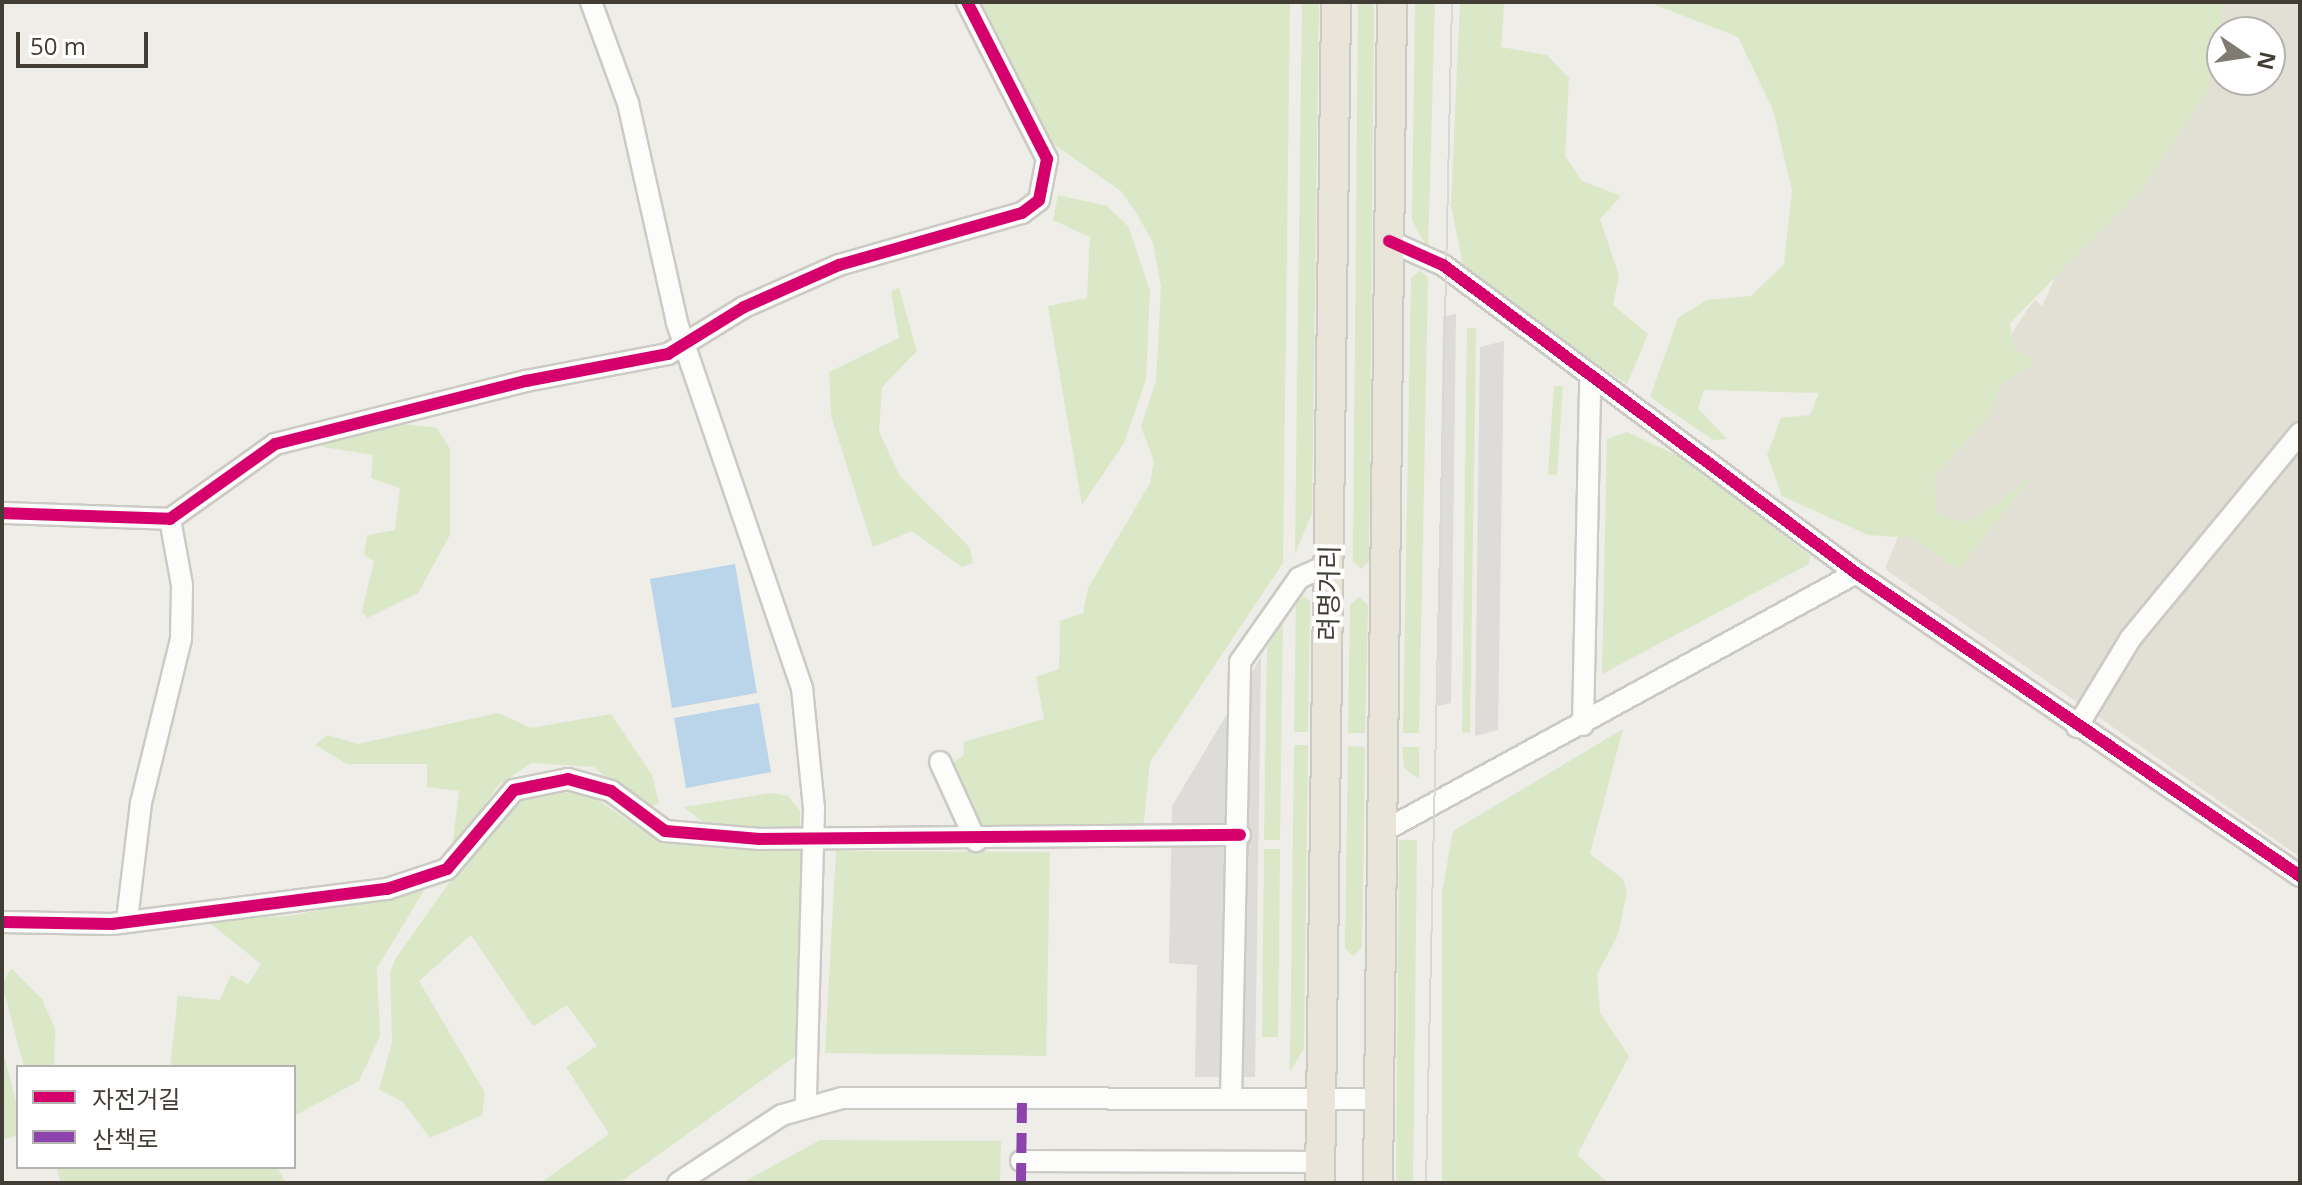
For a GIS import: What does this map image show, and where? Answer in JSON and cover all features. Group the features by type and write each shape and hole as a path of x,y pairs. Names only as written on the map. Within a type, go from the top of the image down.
{"highway":[{"name":"려명거리","path":"1321,1172 1336,2"},
{"path":"1378,1183 1392,2"}],"street":[{"path":"591,2 628,103 684,345 802,688 812,841 806,1104"},
{"path":"2,513 170,519 236,467 318,429 684,345 744,307 839,265 1022,213 1039,200 1047,159 967,2"},
{"path":"1389,241 1443,265 1590,381 1856,573 2077,727 2300,876"},
{"path":"1583,725 1590,381"},
{"path":"2077,727 2131,638 2300,433"},
{"path":"127,920 141,803 181,639 182,585 170,519"},
{"path":"1231,1099 1240,835 1240,662 1299,578 1330,564"},
{"path":"1380,833 1583,725 1856,573"},
{"path":"940,762 976,841"},
{"path":"2,922 127,920 321,902 426,878 447,869 491,809 536,782 568,779 601,787 665,831 812,841 1240,835"},
{"path":"678,1183 806,1104 1378,1099"},
{"path":"1021,1161 1321,1172"}],"shaded area":[{"path":"2183,2 2300,2 2300,857 1885,569 1925,471 2035,300 2042,306"},
{"path":"1456,314 1451,703 1438,706 1443,317"},
{"path":"1504,341 1498,730 1475,736 1480,347"},
{"path":"1261,657 1255,1077 1195,1077 1197,965 1169,963 1172,806"}],"green space":[{"path":"977,2 1290,2 1283,563 1150,762 1143,830 977,830 950,765 964,755 963,742 1044,719 1036,677 1059,669 1060,621 1083,613 1088,588 1150,483 1154,461 1141,427 1156,381 1161,286 1153,243 1137,214 1121,191 1046,139"},
{"path":"1302,2 1319,2 1312,513 1295,554"},
{"path":"1358,2 1374,2 1369,561 1361,569 1353,561"},
{"path":"1415,2 1435,2 1428,249 1412,220"},
{"path":"1460,2 1504,2 1501,47 1547,55 1569,78 1565,156 1582,181 1621,196 1600,219 1619,276 1613,305 1648,334 1627,384 1499,299 1463,265 1451,205"},
{"path":"1648,2 2224,2 2221,16 2206,16 2206,93 2140,192 2010,323 2013,347 2036,362 2000,385 1989,416 1934,477 1937,514 1969,523 2034,475 1958,570 1913,538 1868,535 1782,496 1767,455 1781,418 1810,415 1819,393 1704,390 1698,408 1727,439 1713,440 1650,397 1678,318 1707,300 1751,296 1784,264 1792,190 1773,110 1738,37"},
{"path":"1058,195 1107,206 1128,226 1150,291 1146,380 1124,443 1082,505 1048,306 1087,298 1090,237 1053,220"},
{"path":"1420,270 1428,278 1419,733 1403,733 1411,278"},
{"path":"899,288 917,351 882,387 879,432 900,476 970,548 973,563 962,567 912,531 873,547 831,416 829,372 899,338 891,291"},
{"path":"1467,328 1476,328 1470,733 1462,732"},
{"path":"1554,386 1563,386 1557,475 1548,474"},
{"path":"404,424 437,428 450,449 450,535 418,593 367,618 362,611 374,561 364,555 367,535 395,530 400,488 371,478 373,455 323,447 325,437"},
{"path":"1627,432 1689,461 1810,556 1809,564 1602,674 1607,439"},
{"path":"1304,596 1310,602 1308,732 1294,732 1296,603"},
{"path":"1359,597 1368,605 1365,733 1348,733 1350,605"},
{"path":"1283,619 1280,840 1264,840 1267,647"},
{"path":"498,713 531,728 611,714 652,775 659,803 642,809 594,767 531,763 499,785 452,849 459,791 427,787 427,764 347,764 315,745 327,735 358,744"},
{"path":"1623,729 1590,854 1623,879 1627,892 1618,935 1597,974 1600,1013 1629,1056 1577,1155 1608,1183 1442,1183 1442,893 1453,831"},
{"path":"1294,745 1308,745 1304,1048 1290,1072"},
{"path":"1348,746 1365,747 1362,948 1353,956 1345,948"},
{"path":"1402,747 1419,747 1419,779 1404,768"},
{"path":"536,792 587,793 651,836 801,846 797,1055 619,1183 540,1183 609,1134 566,1067 597,1046 567,1005 533,1026 471,935 419,981 485,1093 482,1115 430,1138 402,1101 379,1090 392,1042 390,972 396,958 496,816"},
{"path":"772,793 788,796 800,811 800,832 706,824 683,807"},
{"path":"1399,840 1417,840 1413,1183 1396,1183"},
{"path":"1264,849 1280,849 1278,1037 1262,1037"},
{"path":"836,851 1050,852 1046,1056 825,1053"},
{"path":"425,889 377,968 380,1036 359,1081 296,1115 296,1065 170,1065 178,996 220,1000 231,975 248,984 261,964 206,920 289,916"},
{"path":"11,968 42,999 55,1029 54,1065 23,1065 2,984"},
{"path":"2,1048 16,1101 16,1136 2,1140"},
{"path":"820,1140 1001,1141 1000,1183 742,1183"},
{"path":"57,1169 278,1169 286,1183 61,1183"}],"water":[{"path":"735,564 757,693 672,708 650,579"},
{"path":"759,703 771,772 686,788 674,718"}],"tram line":[{"path":"1426,1183 1452,2"}],"marked path":[{"path":"1021,1183 1022,1097"}],"cycle path":[{"path":"2,513 170,519 275,444 526,381 668,354 744,307 839,265 1022,213 1039,200 1047,159 967,2"},
{"path":"1389,241 1443,265 1856,573 2300,876"},
{"path":"2,922 112,924 387,889 447,869 514,790 568,779 611,791 665,831 760,839 1240,835"}]}
